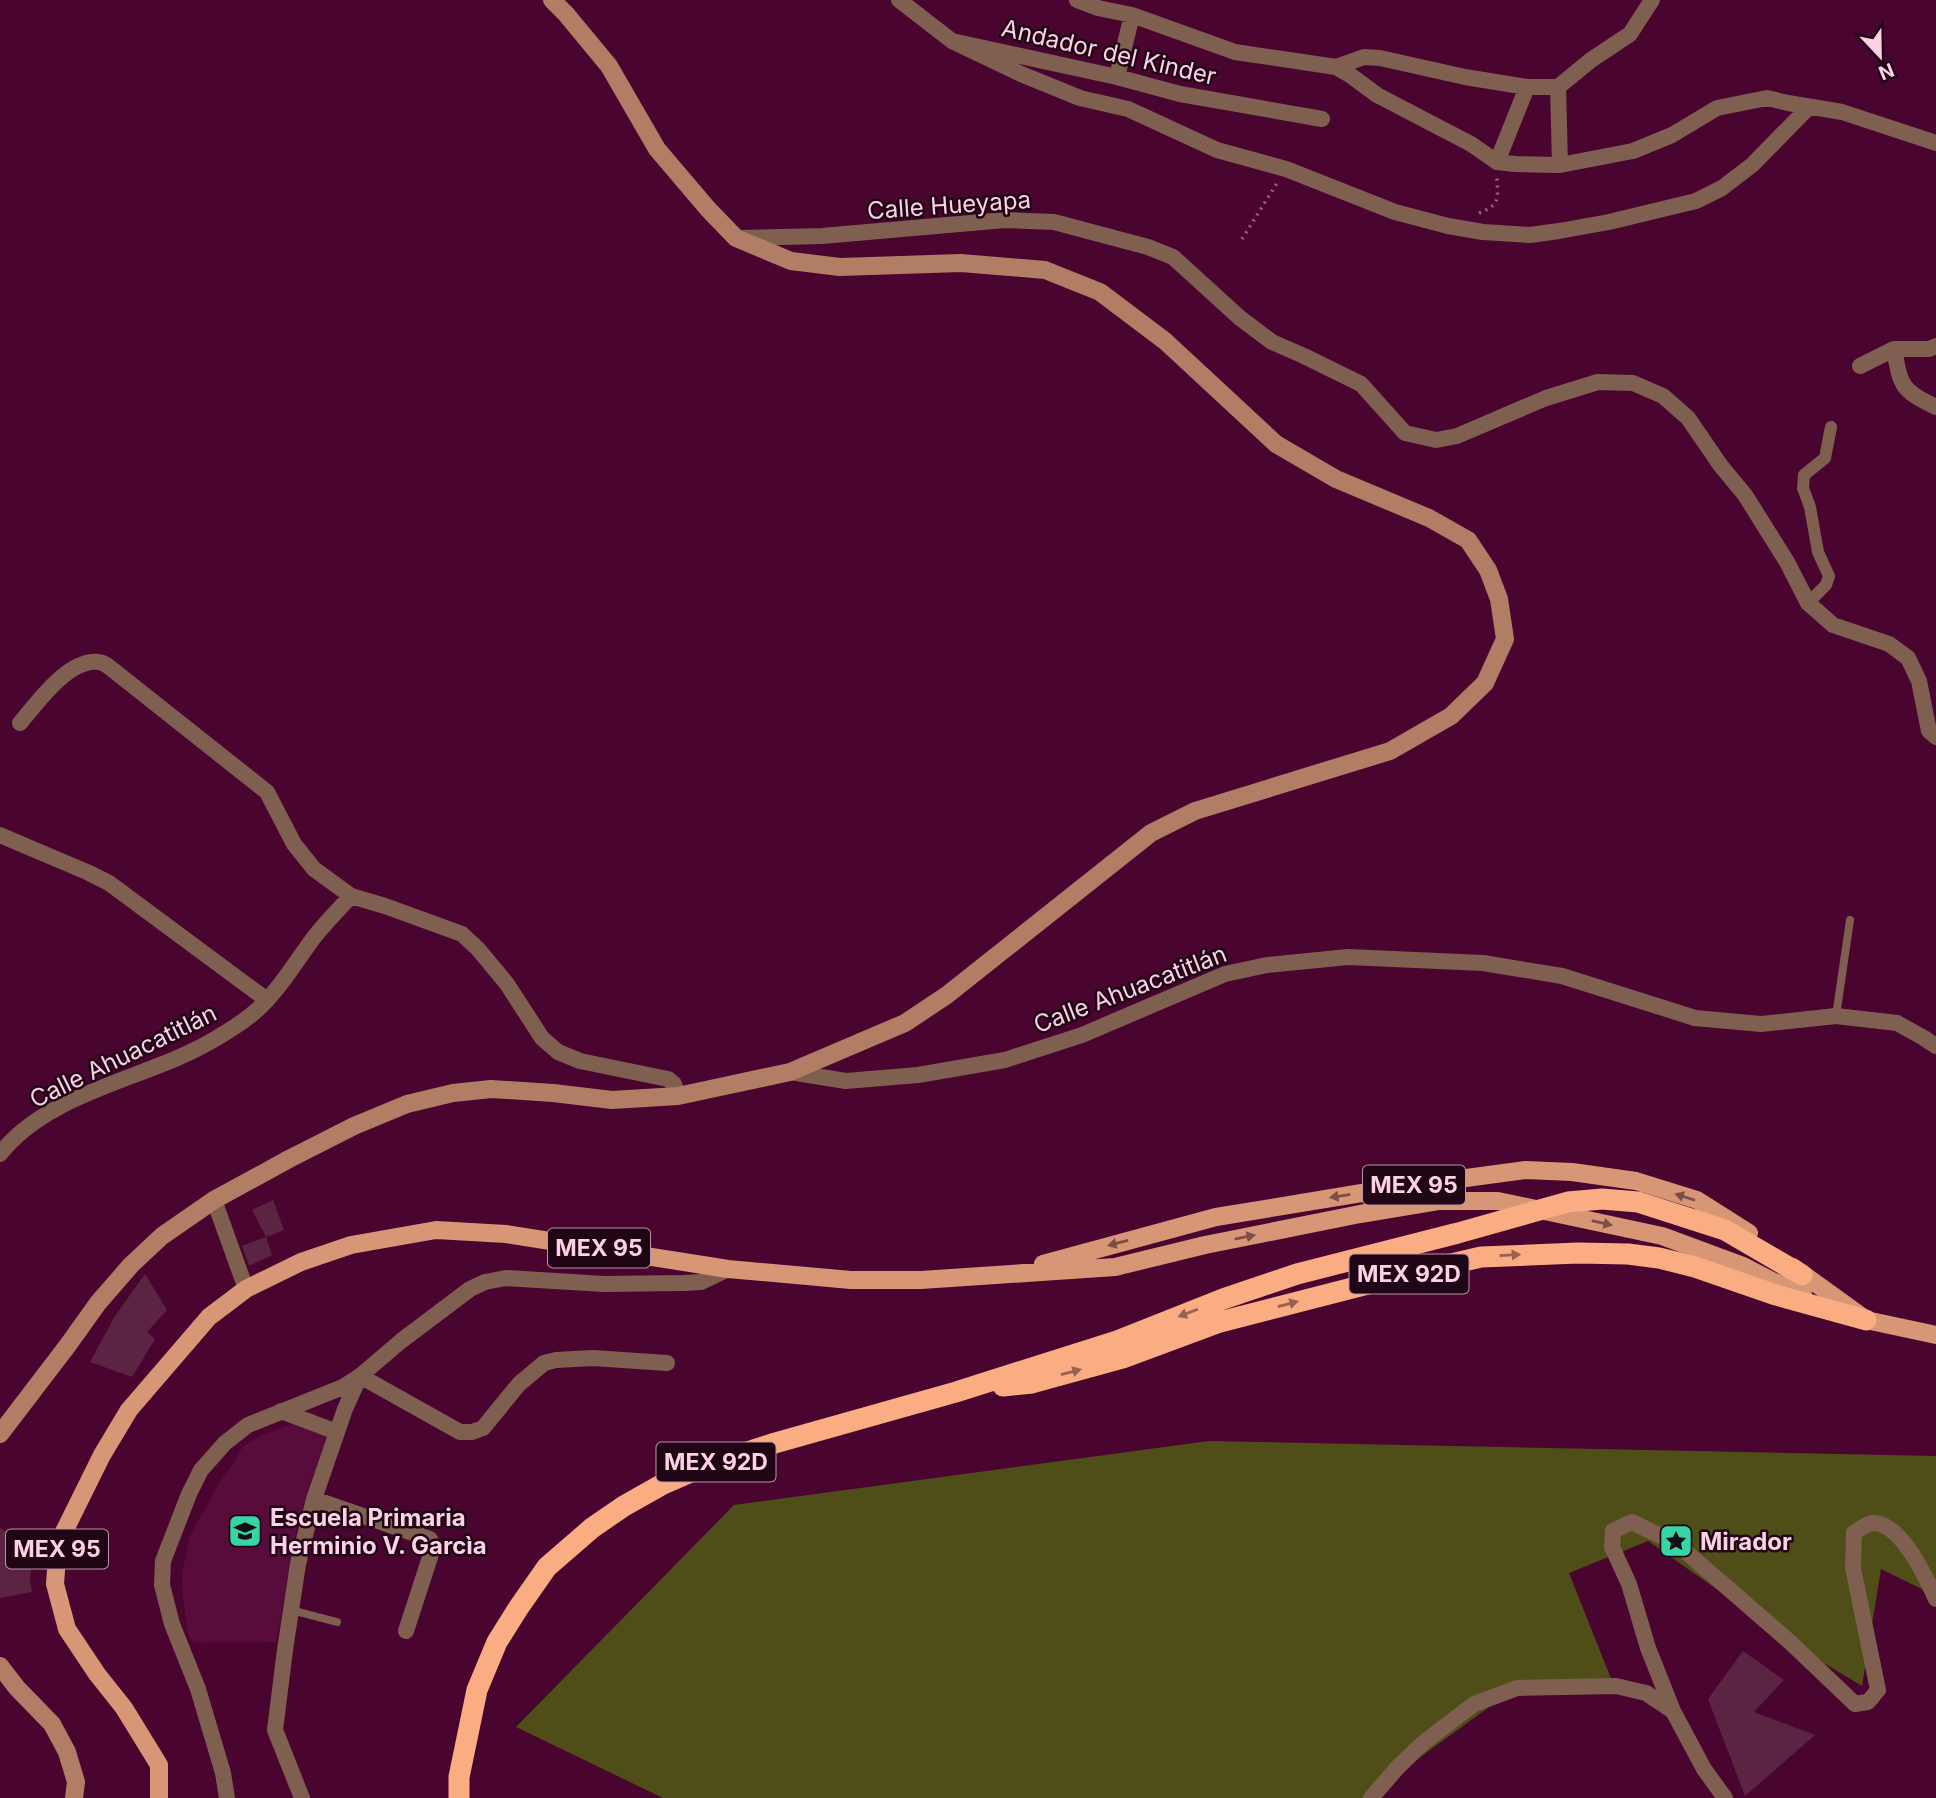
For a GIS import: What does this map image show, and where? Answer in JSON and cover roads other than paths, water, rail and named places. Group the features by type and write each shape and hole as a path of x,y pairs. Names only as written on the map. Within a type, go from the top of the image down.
{"highway":[{"name":"MEX 92D","path":"459,1798 459,1777 477,1690 497,1642 547,1567 592,1528 624,1506 663,1484 702,1467 775,1443 956,1392 1116,1340 1297,1274 1568,1202 1602,1199 1638,1202 1725,1230 1802,1275"},
{"name":"MEX 92D","path":"956,1392 1032,1383 1123,1358 1220,1322 1481,1257 1578,1253 1659,1258 1866,1321"}],"main road":[{"path":"0,1434 98,1303 131,1265 162,1236 214,1200 354,1126 407,1104 453,1093 491,1089 612,1100 678,1096 790,1072 905,1023 947,995 1152,833 1195,811 1390,751 1451,716 1485,683 1505,639 1499,599 1488,570 1468,540 1429,519 1336,479 1276,444 1165,341 1100,292 1045,270 961,263 840,267 792,261 736,239 657,149 609,66 552,0"},
{"name":"MEX 95","path":"1008,1274 1216,1217 1392,1188 1526,1170 1572,1172 1636,1181 1697,1200 1751,1234 1866,1321"},
{"name":"MEX 95","path":"159,1798 159,1765 124,1708 67,1629 55,1584 58,1544 102,1455 129,1410 209,1317 246,1289 301,1262 351,1245 436,1230 506,1234 728,1269 851,1280 921,1280 1115,1267 1205,1245 1360,1214 1438,1201 1498,1201 1662,1236 1743,1266 1772,1282 1866,1321 1936,1335"},
{"path":"0,1667 52,1724 67,1752 76,1782 74,1798"}],"street":[{"name":"Andador del Kinder","path":"899,0 952,41 1117,77 1180,94 1322,119"},
{"path":"1077,0 1098,8 1132,15 1235,52 1336,67 1377,95 1471,144 1497,162 1560,165 1633,151 1672,135 1717,108 1767,98 1842,113 1936,143"},
{"path":"1336,67 1364,57 1380,58 1527,88 1558,86 1630,34 1652,0"},
{"path":"1117,77 1132,15"},
{"path":"952,41 1021,74 1080,98 1128,109 1217,150 1286,169 1395,212 1483,232 1530,235 1609,222 1696,201 1722,188 1752,165 1809,107"},
{"path":"1558,86 1560,165"},
{"path":"1497,162 1527,88"},
{"name":"Calle Hueyapa","path":"736,239 822,236 1005,220 1054,222 1148,247 1174,257 1240,318 1272,342 1361,384 1405,433 1436,440 1457,436 1546,398 1598,382 1633,383 1662,396 1688,418 1745,495 1787,562 1808,603"},
{"path":"1860,366 1894,349 1929,349 1936,346"},
{"path":"1894,349 1900,380 1913,396 1936,407"},
{"path":"1831,427 1825,458 1804,475 1803,488 1810,507 1818,552 1829,576 1826,585 1808,603 1833,625 1889,644 1908,658 1919,681 1929,732 1936,737"},
{"path":"20,723 64,674 79,666 97,662 108,666 267,792 286,831 314,869 351,896 462,934 507,984 542,1038 558,1052 580,1061 668,1079 674,1084 678,1096"},
{"path":"0,835 109,883 267,1000"},
{"name":"Calle Ahuacatitlán","path":"0,1154 11,1139 74,1100 176,1059 246,1020 267,1000 316,935 351,896"},
{"name":"Calle Ahuacatitlán","path":"790,1072 846,1081 918,1075 1006,1060 1082,1035 1226,974 1268,965 1348,957 1483,963 1562,976 1695,1018 1760,1024 1836,1016 1897,1023 1936,1046"},
{"path":"214,1200 246,1289"},
{"path":"227,1798 223,1773 198,1689 172,1624 162,1585 163,1561 189,1494 201,1470 225,1443 248,1425 343,1387 437,1313 470,1289 485,1282 506,1278 604,1284 684,1283 701,1282 728,1269"},
{"path":"360,1376 460,1432 472,1432 482,1428 519,1384 544,1363 593,1358 667,1363"},
{"path":"302,1798 275,1730 285,1650 298,1564 314,1499 345,1409 360,1376"},
{"path":"281,1410 337,1432"},
{"path":"314,1499 430,1539 433,1548 406,1631"},
{"path":"1725,1798 1704,1769 1673,1711 1648,1648 1629,1584 1612,1547 1613,1531 1632,1522 1677,1544 1791,1643 1855,1704 1868,1702 1878,1690 1853,1568 1854,1533 1866,1525 1876,1523 1890,1530 1918,1562 1936,1599"},
{"path":"1371,1798 1423,1743 1474,1704 1517,1688 1616,1686 1646,1693 1673,1711"}],"lane":[{"path":"1836,1016 1850,920"},
{"path":"291,1610 337,1622"}],"place":[{"name":"Escuela Primaria Herminio V. Garcìa","path":"245,1531"},
{"name":"Mirador","path":"1676,1541"}]}
